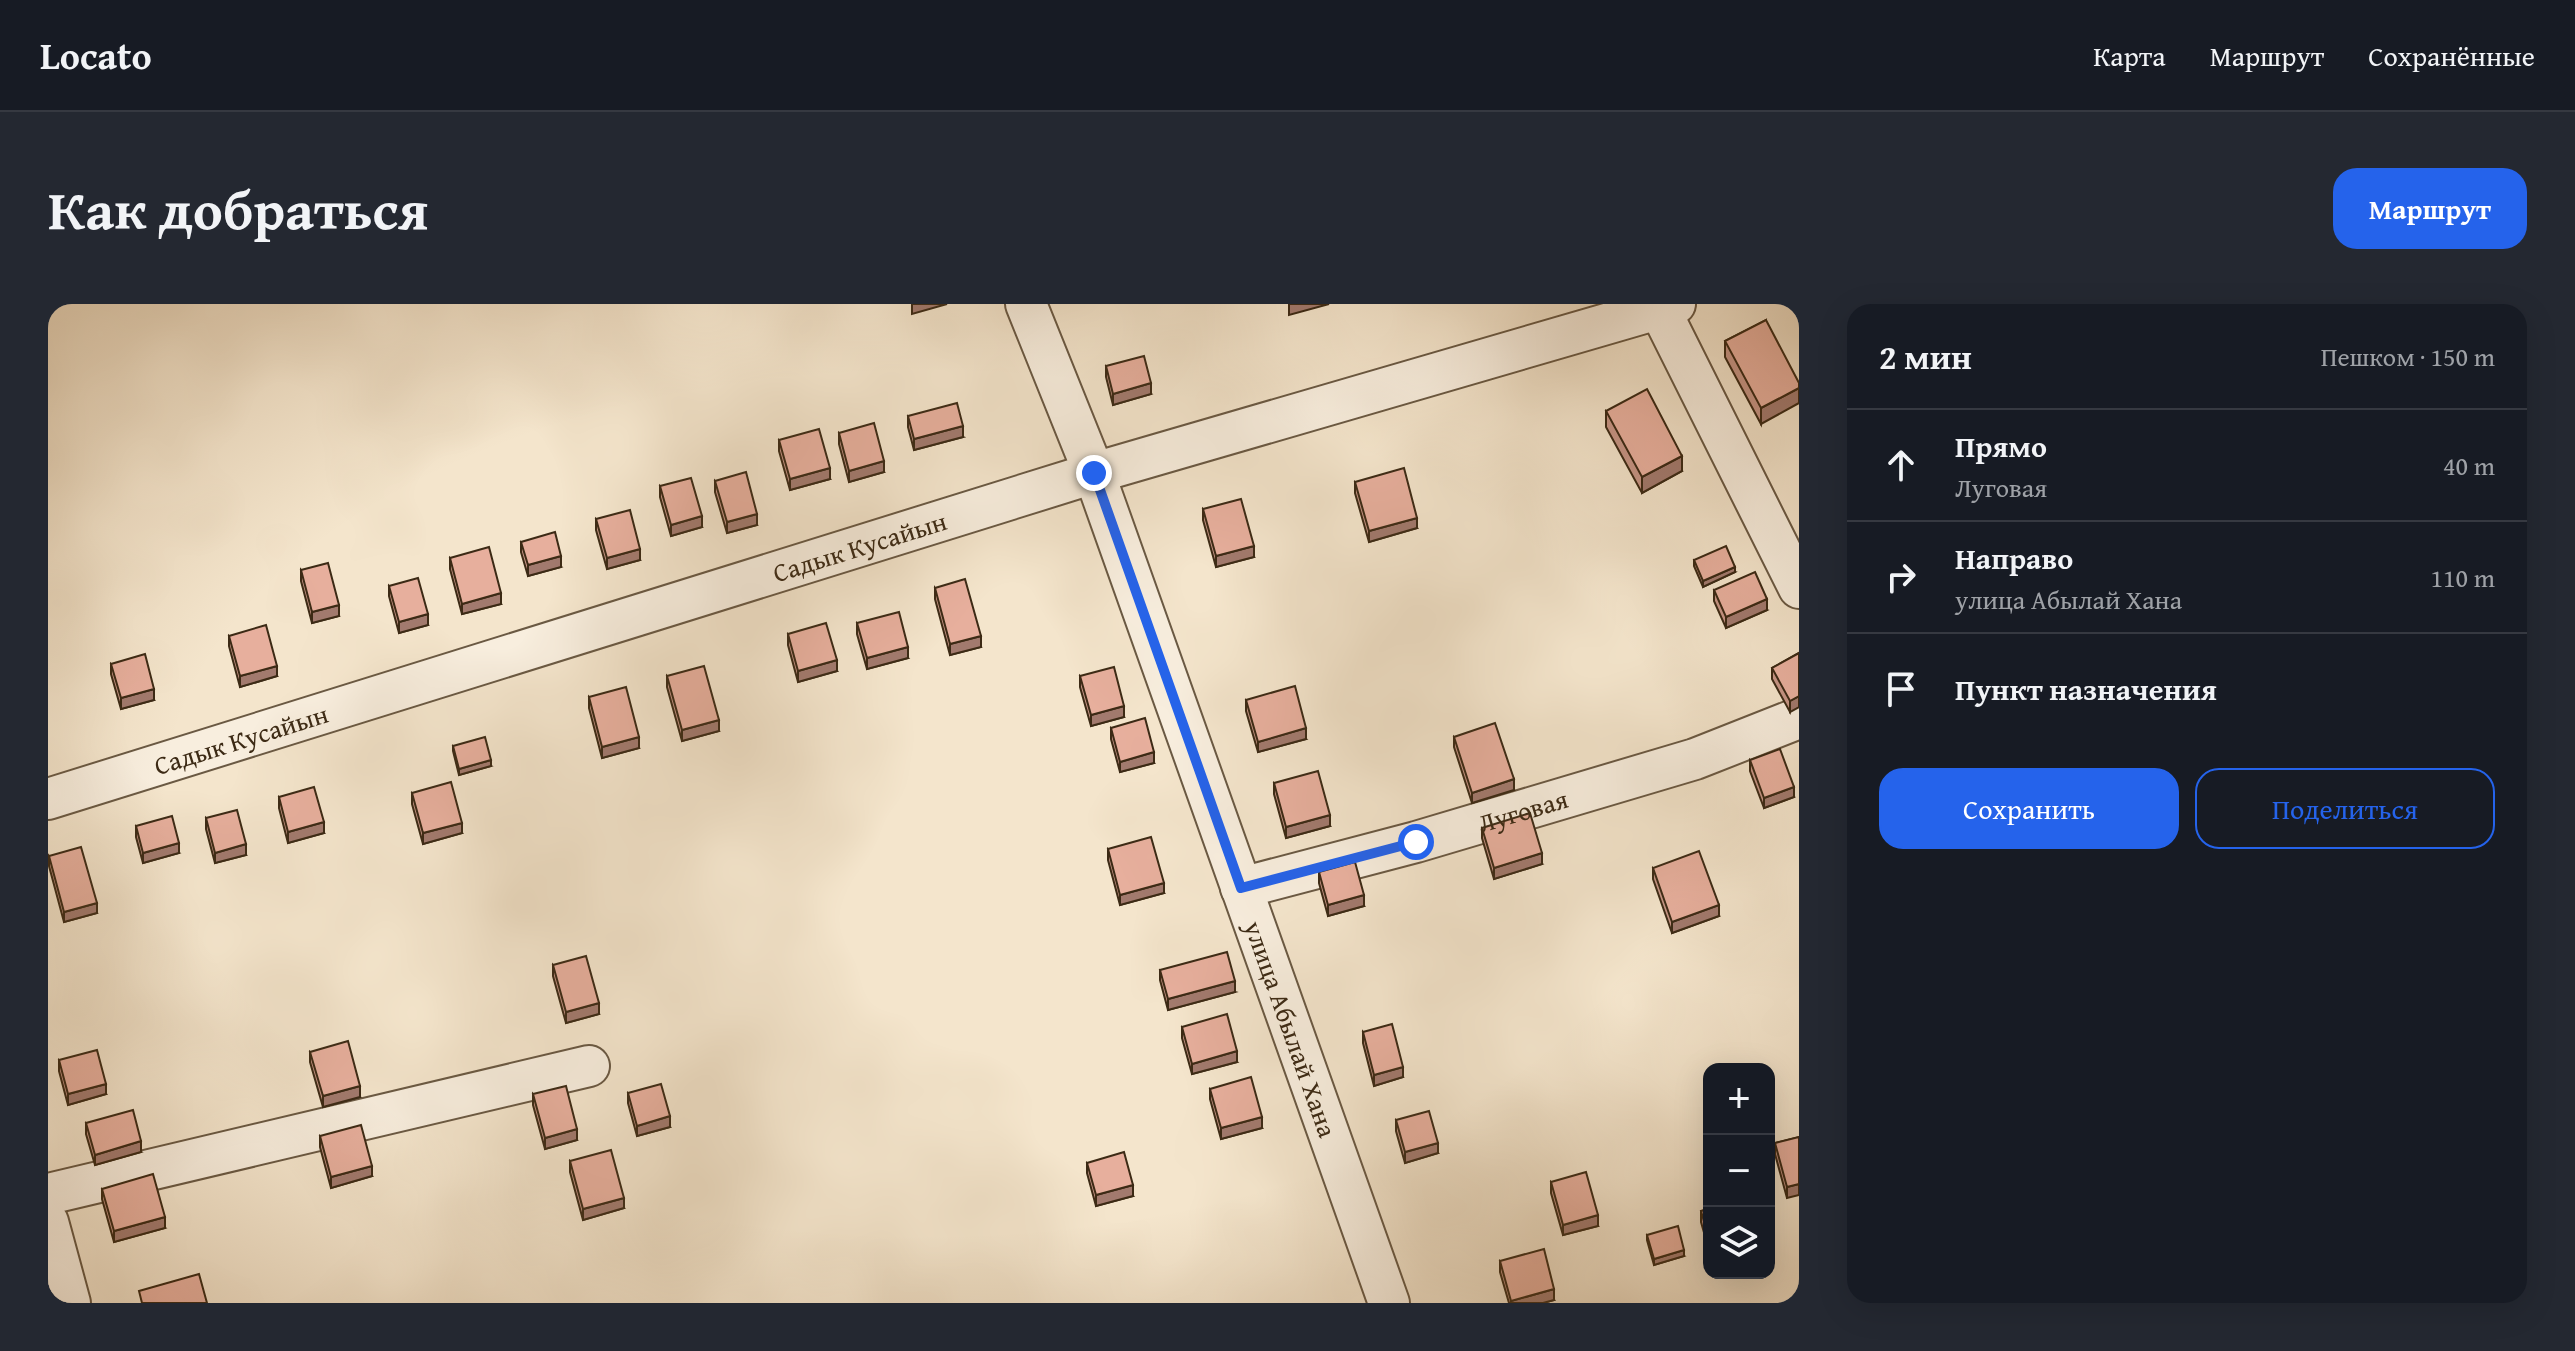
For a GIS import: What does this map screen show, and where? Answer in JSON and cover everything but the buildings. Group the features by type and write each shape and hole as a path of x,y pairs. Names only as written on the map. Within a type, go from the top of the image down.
{"street":[{"name":"улица Абылай Хана","path":"1026,304 1094,473 1389,1303"},
{"name":"Садык Кусайын","path":"48,799 1094,473 1664,306"},
{"path":"1664,306 1799,588"},
{"name":"Луговая","path":"1241,888 1416,842 1695,759 1799,718"},
{"path":"48,1194 589,1066"},
{"path":"48,1222 70,1303"}],"route":[{"path":"1094,473 1241,888 1416,842"}]}
